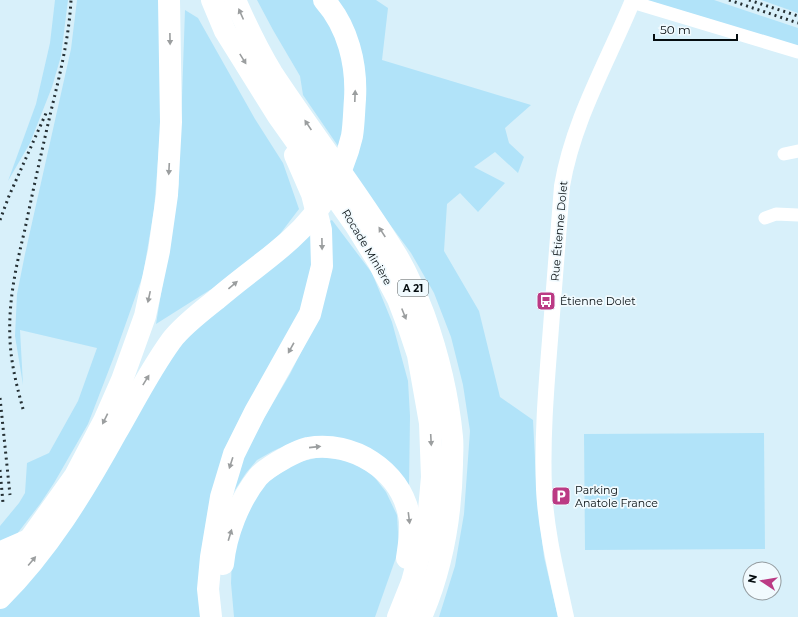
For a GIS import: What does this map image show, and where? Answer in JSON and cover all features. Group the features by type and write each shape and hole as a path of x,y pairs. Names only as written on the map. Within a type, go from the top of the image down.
{"highway":[{"path":"0,573 30,539 75,476 104,421 122,380 145,316 159,251 167,195 171,122 169,0"},
{"name":"Rocade Minière","path":"212,0 225,31 278,116 356,226 379,263 398,299 418,355 430,423 432,477 429,510 423,541 412,582 398,617"},
{"name":"Rocade Minière","path":"235,0 272,72 396,254 416,293 432,336 446,389 452,438 452,480 448,524 439,565 421,617"},
{"path":"0,598 47,543 74,504 144,383 172,340 237,281 292,239 323,202 335,181 344,161 352,135 355,91 353,57 344,31 332,10 324,0"},
{"path":"219,616 208,589 210,557 221,497 234,454 255,412 310,314 322,266 321,230 312,194 278,116"},
{"path":"396,254 424,292 442,337 454,386 462,434 462,479 457,524 448,569 433,617"},
{"path":"219,616 224,556 229,535 245,496 259,477 274,464 306,448 324,446 343,449 362,456 380,467 394,482 403,497 409,516 410,535 407,556 392,617"},
{"path":"0,552 30,539"}],"street":[{"path":"632,1 798,52"},
{"name":"Rue Étienne Dolet","path":"566,617 554,565 548,525 544,490 543,461 544,411 562,186 569,152 578,126 632,1"},
{"path":"784,154 798,151"},
{"path":"765,218 776,214 798,214"}],"shaded area":[{"path":"55,0 68,0 61,56 52,87 30,143 8,181 36,104 50,43"},
{"path":"77,0 160,0 160,134 154,210 143,275 88,424 54,483 40,504 0,556 0,526 19,503 25,493 27,463 49,453 78,401 97,348 20,330 23,385 15,336 17,294 71,49"},
{"path":"257,0 315,0 338,34 346,63 346,123 338,146 303,95 300,76"},
{"path":"333,0 376,0 388,8 382,60 531,105 505,128 509,143 524,157 518,173 495,152 474,167 505,183 478,212 460,193 447,204 444,251 479,311 500,397 533,420 537,499 544,557 558,617 439,617 455,566 464,514 470,431 463,385 451,337 434,293 411,253 349,169 359,137"},
{"path":"646,0 714,0 798,28 798,46"},
{"path":"761,0 798,0 798,13 764,1"},
{"path":"185,10 198,18 255,119 283,163 299,209 280,234 263,249 213,288 156,324 179,184 178,167"},
{"path":"332,220 372,273 392,322 408,381 410,416 409,487 394,468 293,442 257,460 246,473 233,493 243,457 290,374 313,328 326,223"},
{"path":"314,229 315,239 306,301 259,389 201,617 0,617 0,604 172,349"},
{"path":"764,433 765,549 585,550 584,434"},
{"path":"320,457 349,461 372,474 386,492 397,515 399,549 375,617 234,617 231,583 232,556 250,506 266,483 295,463"}],"railway":[{"path":"23,409 11,349 11,298 41,155 64,56 71,0"},
{"path":"729,0 798,23"},
{"path":"749,0 798,16"},
{"path":"0,220 9,196 47,111"},
{"path":"0,398 10,495"},
{"path":"0,470 3,503"}],"place":[{"name":"Étienne Dolet","path":"546,301"},
{"name":"Parking Anatole France","path":"561,496"}]}
